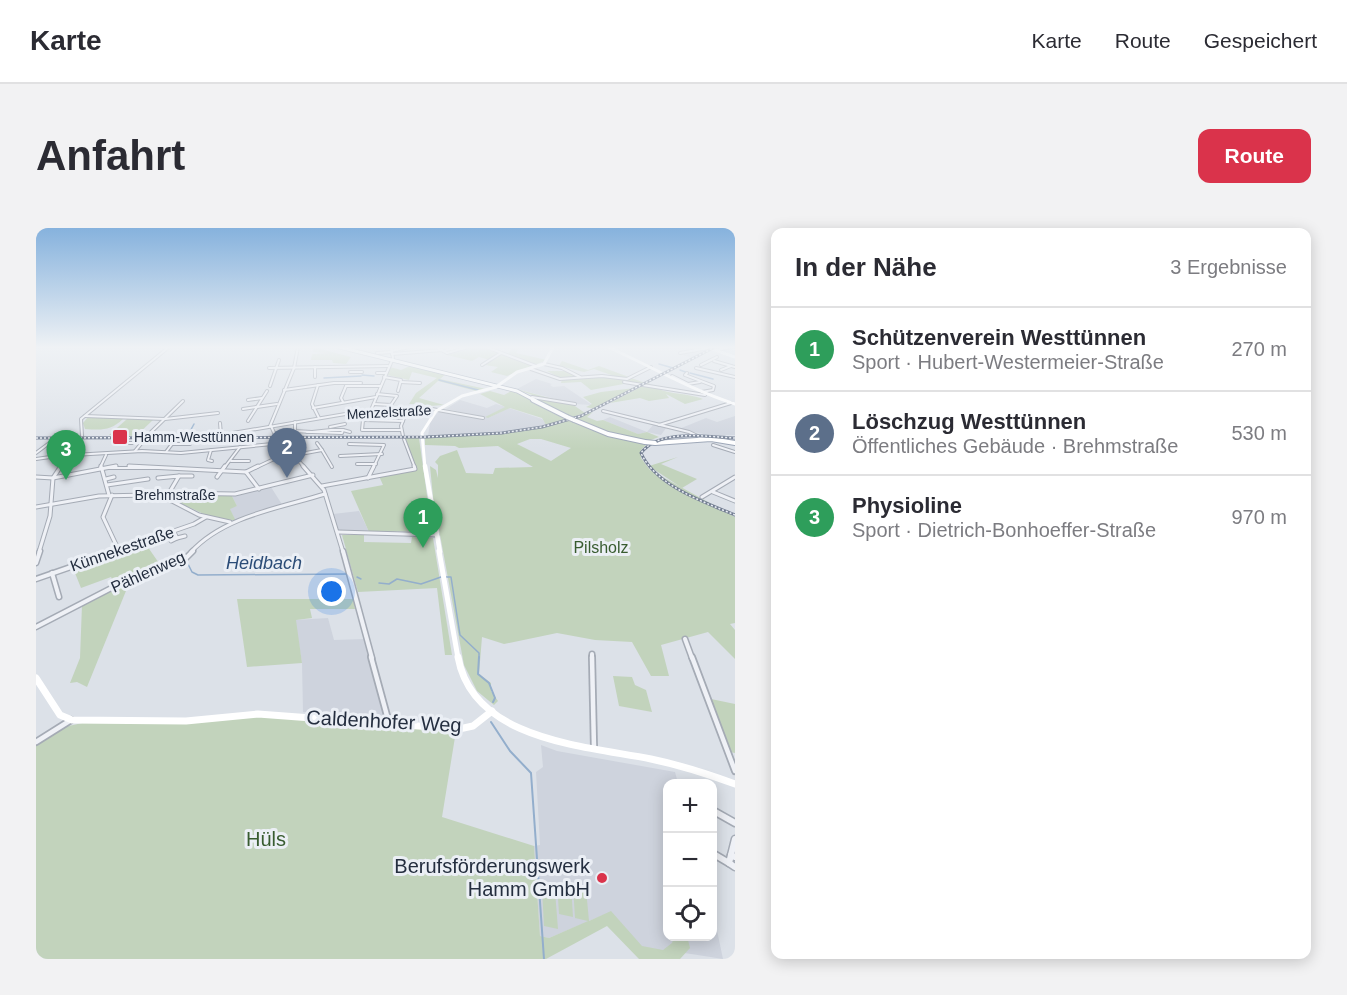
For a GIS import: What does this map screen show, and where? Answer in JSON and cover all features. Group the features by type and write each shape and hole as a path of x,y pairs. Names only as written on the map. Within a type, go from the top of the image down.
{"main road":[{"path":"475,381 532,397 546,408 608,434 655,443 704,440 735,443"},
{"path":"678,381 705,395 734,403"},
{"path":"502,382 462,396 438,410 427,422 422,438 436,535 460,668 474,693 492,711 513,726 538,738 650,759 735,784"},
{"path":"36,678 60,715 72,720"},
{"name":"Caldenhofer Weg","path":"72,720 186,721 258,714 464,728 473,726 492,711"}],"street":[{"path":"36,563 51,504 53,478 81,439 80,422 130,381"},
{"path":"270,386 272,381"},
{"path":"275,435 270,426 288,381"},
{"path":"371,410 383,381"},
{"path":"621,381 705,395"},
{"path":"682,381 688,384 702,381"},
{"path":"698,392 714,390 714,386 703,381"},
{"path":"398,391 401,382 420,383"},
{"path":"346,385 361,383"},
{"path":"284,390 318,385 381,386"},
{"path":"318,385 313,408 320,418"},
{"path":"343,402 341,399 346,385"},
{"path":"248,421 267,391"},
{"path":"313,408 377,395 397,396 391,405 374,404"},
{"path":"532,397 575,404"},
{"path":"248,400 263,398"},
{"path":"134,452 183,401"},
{"path":"659,425 734,403"},
{"path":"243,409 278,404"},
{"path":"443,407 447,411"},
{"name":"Menzelstraße","path":"144,440 221,435 364,410 406,413 424,409 483,418"},
{"path":"364,410 362,429 401,430"},
{"path":"603,411 691,433 704,440"},
{"path":"85,416 165,419 218,413"},
{"path":"322,486 415,469 401,430 406,413"},
{"path":"614,417 620,416"},
{"path":"364,420 404,421"},
{"path":"295,422 297,432"},
{"path":"220,423 221,435"},
{"path":"307,432 345,424"},
{"path":"330,428 350,432"},
{"path":"281,434 343,430"},
{"path":"36,453 56,438"},
{"path":"126,443 144,440 157,442"},
{"path":"36,459 134,452 166,453 211,450 280,442 293,453 322,486 338,532 389,724"},
{"path":"317,443 332,467"},
{"path":"166,453 172,444 190,444"},
{"path":"349,444 383,444 382,454 368,478"},
{"path":"36,445 46,445"},
{"path":"713,445 735,452"},
{"path":"217,477 240,447"},
{"path":"211,450 208,459 212,460"},
{"path":"36,477 53,478 100,468 246,472 293,453 322,450"},
{"path":"340,456 382,454"},
{"path":"100,468 106,455"},
{"path":"230,461 249,461"},
{"path":"357,464 376,464"},
{"path":"100,468 111,495 103,517 119,551"},
{"path":"246,472 259,489"},
{"name":"Brehmstraße","path":"36,507 111,495 139,494 162,498 169,493 228,495 313,475"},
{"path":"169,493 179,476"},
{"path":"158,478 192,476"},
{"path":"106,479 114,477"},
{"path":"702,497 735,477"},
{"path":"107,484 148,479"},
{"path":"712,492 735,501"},
{"name":"Pählenweg","path":"36,627 114,586 186,558 204,538 241,519 325,494"},
{"path":"162,498 206,517 230,522"},
{"name":"Künnekestraße","path":"36,579 119,551 206,517"},
{"path":"173,531 177,538"},
{"path":"338,532 436,535"},
{"path":"171,541 185,536"},
{"path":"36,546 42,545"},
{"path":"52,573 60,597"},
{"path":"685,639 735,771"},
{"path":"592,654 594,749"},
{"path":"36,742 72,720"},
{"path":"717,813 735,823"},
{"path":"717,856 732,865 735,839"}],"shaded area":[{"path":"532,381 543,381 552,384 550,385 553,387 564,386 592,405 575,404 517,389"},
{"path":"652,381 602,407 573,419 570,418"},
{"path":"460,400 487,408 496,404 506,407 488,418 509,408 542,419 546,424 571,420 502,434 425,438 423,436 428,436 430,423 438,412 484,417 446,409"},
{"path":"735,416 735,435 709,435 679,429 706,418 717,422"},
{"path":"610,417 647,432 638,434 603,420"},
{"path":"654,424 666,428 661,435 647,432"},
{"path":"93,436 418,437 419,438 85,438"},
{"path":"271,487 283,506 236,521 229,508 237,506 232,496"},
{"path":"359,511 369,532 338,531 333,514"},
{"path":"328,618 334,640 365,639 385,716 381,720 303,712 302,663 295,620"},
{"name":"Berufsförderungswerk Hamm GmbH","path":"541,745 557,751 675,772 677,779 663,779 663,941 717,941 717,930 723,959 672,951 648,953 608,913 549,938 540,936 534,846 540,845 536,772 543,767"}],"green space":[{"path":"433,381 438,381 419,398 444,405 429,406 416,402 409,404 416,393"},
{"path":"438,381 450,381 486,389 480,392"},
{"path":"561,381 640,381 645,383 629,383 591,390 581,382 561,383"},
{"path":"648,383 660,390 703,399 685,404 666,394 669,398 649,401 640,398 610,403"},
{"path":"635,388 594,409 586,407 592,404 583,397 601,392"},
{"path":"516,389 572,404 585,413 546,425 542,418 510,408 488,418 485,417 505,407 480,394 490,391 504,395 513,390 540,403 535,396"},
{"path":"593,412 587,417 597,421 603,420 638,434 647,432 659,437 648,441 608,433 573,419"},
{"path":"88,417 123,419 114,426 96,430 85,429 83,423"},
{"path":"127,419 154,419 136,436 109,435"},
{"name":"Pilsholz","path":"571,420 617,438 647,444 641,450 641,458 650,470 735,517 735,623 730,624 735,630 735,659 708,632 661,645 669,676 651,676 632,642 595,640 557,633 504,644 482,637 479,674 491,683 491,691 498,701 494,705 477,691 464,665 433,497 430,466 436,470 438,478 438,465 435,462 440,456 457,450 466,473 493,474 495,468 533,467 498,446 459,448 425,445 425,438 502,434","holes":["530,439 541,439 571,448 551,461 517,444"]},
{"path":"405,438 419,438 432,531 369,532 351,491 383,485 379,476 417,469"},
{"path":"678,457 661,464 697,479 682,488 649,466"},
{"path":"186,494 232,496 237,506 230,509 236,521 206,515 167,497"},
{"path":"342,535 364,535 364,542 411,543 412,537 433,538 452,655 445,655 437,588 358,592"},
{"path":"145,543 161,566 115,585 111,577 81,588 73,568"},
{"path":"130,581 87,687 77,682 70,683 80,658 82,605"},
{"path":"237,599 353,599 355,609 310,609 312,618 296,620 302,663 247,667"},
{"path":"613,676 632,677 635,685 646,690 652,712 619,706"},
{"path":"711,699 735,704 735,753 730,752"},
{"name":"Hüls","path":"257,716 456,731 442,817 534,846 540,936 549,938 588,921 575,918 573,886 586,889 589,921 611,911 642,946 663,950 673,941 688,941 690,948 680,959 639,959 607,926 546,959 36,959 36,744 64,727 87,722"},
{"path":"557,883 571,885 573,917 559,914"},
{"path":"542,889 555,891 558,929 544,926"}],"waterway":[{"path":"443,381 478,390"},
{"path":"188,435 194,424"},
{"name":"Heidbach","path":"186,560 192,572 198,575 348,574"},
{"name":"Heidbach","path":"357,577 361,579"},
{"name":"Heidbach","path":"379,583 389,584 397,579 421,584 441,577"},
{"name":"Heidbach","path":"446,577 451,577 460,635 479,653 479,657"},
{"name":"Heidbach","path":"479,657 478,674 489,683 495,698 493,702"},
{"name":"Heidbach","path":"491,722 510,751 531,773 544,959"}],"railway":[{"path":"36,438 426,437 502,433 542,427 581,416 649,381"},
{"path":"735,438 672,437 649,445 641,453 648,465 669,484 735,515"}],"place":[{"name":"Hamm-Westtünnen","path":"120,437"},
{"name":"Löschzug Westtünnen","path":"287,478"},
{"name":"Physioline","path":"66,480"},
{"name":"Schützenverein Westtünnen","path":"423,548"},
{"name":"Berufsförderungswerk Hamm GmbH","path":"602,878"}]}
